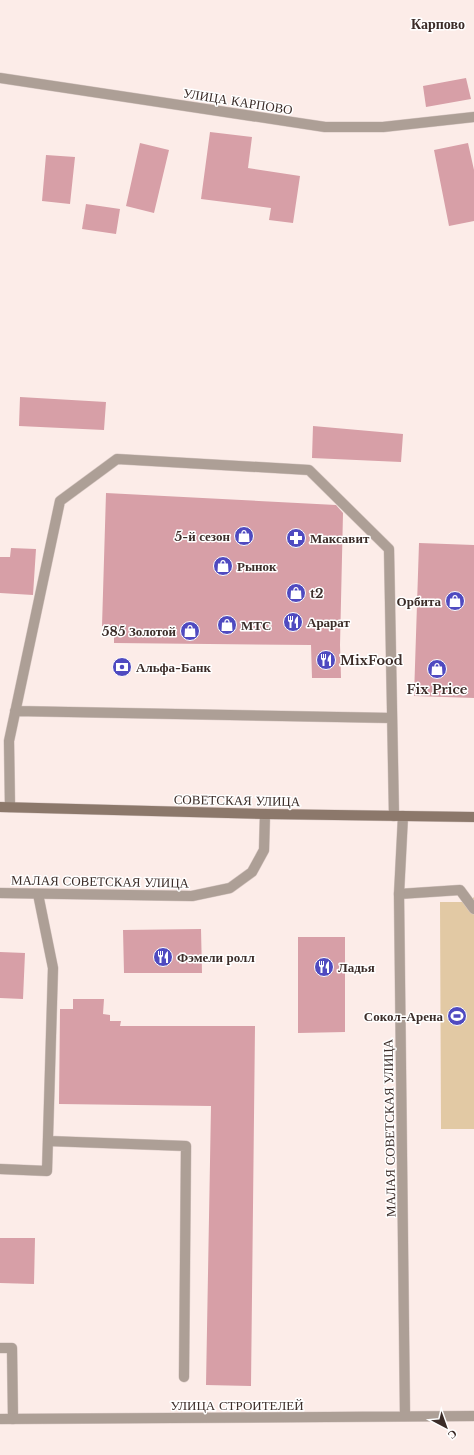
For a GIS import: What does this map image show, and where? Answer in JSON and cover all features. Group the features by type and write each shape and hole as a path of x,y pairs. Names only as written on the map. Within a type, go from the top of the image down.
{"main road":[{"name":"СОВЕТСКАЯ УЛИЦА","path":"5,807 265,814 474,817"}],"street":[{"name":"УЛИЦА КАРПОВО","path":"0,78 325,127 383,127 474,117"},
{"name":"МАЛАЯ СОВЕТСКАЯ УЛИЦА","path":"5,807 9,741 60,501 117,459 310,470 389,549 392,718 398,816 405,1416"},
{"path":"15,711 392,718"},
{"name":"МАЛАЯ СОВЕТСКАЯ УЛИЦА","path":"0,893 192,896 230,888 252,872 264,850 265,814"},
{"path":"399,894 460,890 474,910"},
{"path":"0,1169 47,1171 53,968 38,894"},
{"path":"48,1141 186,1146 184,1377"},
{"path":"0,1348 12,1348 13,1419"},
{"name":"УЛИЦА СТРОИТЕЛЕЙ","path":"0,1420 474,1416"}],"shaded area":[{"name":"Сокол-Арена","path":"474,897 474,1129 441,1129 440,902 469,902"}],"building":[{"path":"466,78 471,99 426,107 423,86"},
{"path":"210,132 252,137 248,168 300,176 293,223 269,220 271,208 201,199"},
{"path":"140,143 169,150 154,213 126,206"},
{"path":"468,143 474,170 474,221 449,226 434,150"},
{"path":"46,155 75,157 70,204 42,201"},
{"path":"86,204 120,209 116,234 82,229"},
{"path":"20,397 106,402 104,430 19,426"},
{"path":"313,426 403,434 401,462 312,458"},
{"name":"Рынок","path":"106,493 336,505 343,513 340,645 341,678 312,678 311,645 114,643 114,627 102,626"},
{"path":"419,543 474,545 474,698 414,696"},
{"path":"11,548 36,549 33,595 0,593 0,557 10,557"},
{"path":"201,929 202,973 124,973 123,930"},
{"path":"298,937 345,937 345,1032 298,1033"},
{"path":"0,952 25,953 23,999 0,998"},
{"path":"73,999 104,999 103,1014 110,1015 110,1021 121,1021 120,1026 255,1026 251,1386 206,1385 211,1106 59,1104 60,1009 73,1009"},
{"path":"0,1238 35,1238 34,1284 0,1283"}],"place":[{"name":"5-й сезон","path":"244,536"},
{"name":"Максавит","path":"296,538"},
{"name":"Рынок","path":"223,566"},
{"name":"t2","path":"296,593"},
{"name":"Орбита","path":"455,601"},
{"name":"Арарат","path":"293,622"},
{"name":"МТС","path":"227,625"},
{"name":"585 Золотой","path":"190,631"},
{"name":"MixFood","path":"326,660"},
{"name":"Альфа-Банк","path":"122,667"},
{"name":"Fix Price","path":"437,669"},
{"name":"Фэмели ролл","path":"163,957"},
{"name":"Ладья","path":"324,967"},
{"name":"Сокол-Арена","path":"457,1016"}],"district":[{"name":"Карпово","path":"438,24"}]}
